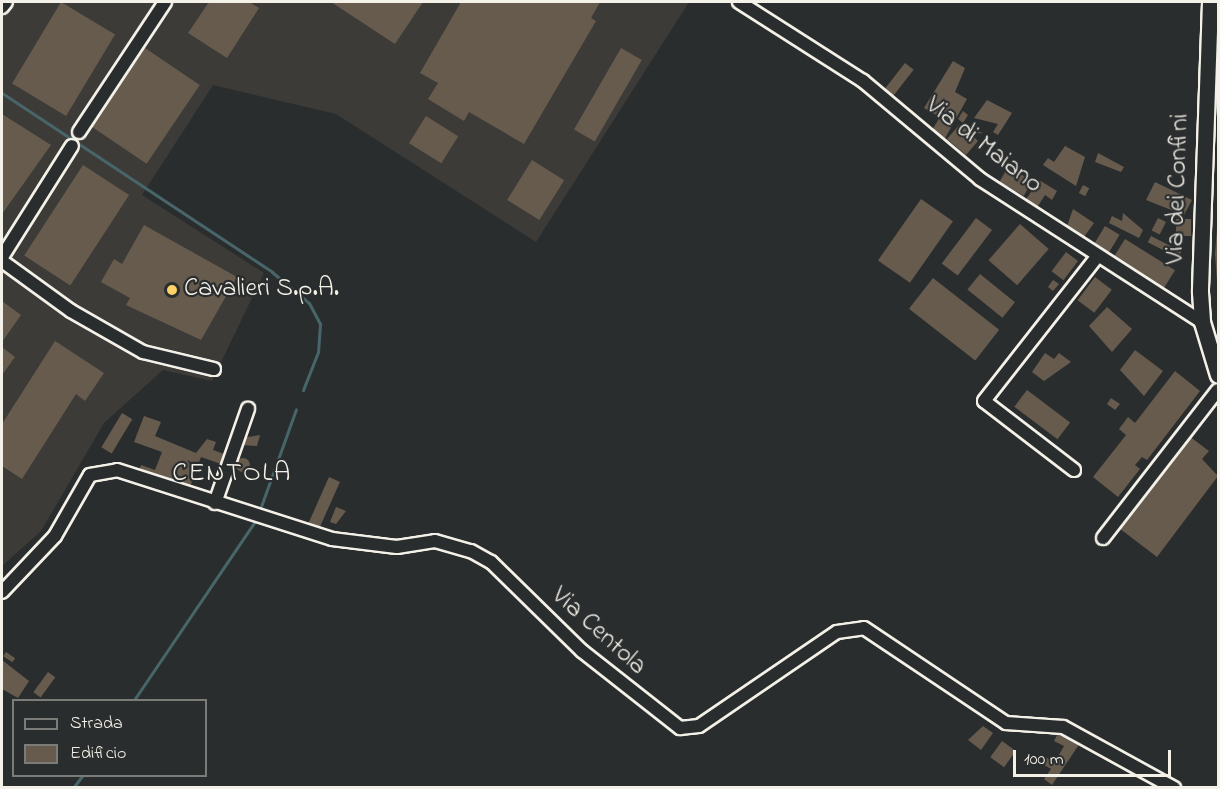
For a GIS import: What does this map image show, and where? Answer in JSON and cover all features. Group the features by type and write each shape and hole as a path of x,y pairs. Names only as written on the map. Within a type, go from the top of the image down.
{"main road":[{"name":"Via dei Confini","path":"1210,2 1200,241 1202,322 1218,375"}],"street":[{"path":"2,7 6,2"},
{"path":"79,132 165,2"},
{"name":"Via di Maiano","path":"739,2 863,81 936,144 1096,258 1202,322"},
{"path":"72,146 2,259 71,311 143,352 214,369"},
{"path":"1074,470 984,401 1096,258"},
{"path":"1103,538 1218,390"},
{"path":"215,503 248,409"},
{"name":"Via Centola","path":"2,592 55,536 95,471 117,470 274,522 374,546 435,541 471,551 491,562 582,651 680,728 699,726 837,632 864,628 1006,723 1063,727 1174,788"}],"shaded area":[{"path":"2,2 689,2 536,242 336,114 213,85 142,195 264,273 212,381 163,370 104,423 41,531 2,566"}],"building":[{"path":"61,2 115,34 66,116 12,83"},
{"path":"209,2 249,2 259,8 227,58 188,33"},
{"path":"331,2 423,2 395,44"},
{"path":"461,2 600,2 591,18 596,21 524,144 469,112 464,121 428,99 438,83 420,73"},
{"path":"145,48 200,85 147,164 92,127"},
{"path":"621,48 642,60 595,141 574,129"},
{"path":"953,61 965,68 955,92 967,99 944,140 932,130 940,117 924,108"},
{"path":"905,63 914,70 893,96 885,89"},
{"path":"987,100 1012,113 998,135 993,132 998,124 974,118"},
{"path":"963,111 968,115 963,123 958,119"},
{"path":"2,114 51,145 2,214"},
{"path":"426,116 458,136 441,163 409,143"},
{"path":"959,125 983,133 971,134 978,141 966,155 947,139"},
{"path":"1065,146 1085,157 1076,186 1043,165 1048,158 1054,162"},
{"path":"1098,153 1124,167 1121,172 1095,162"},
{"path":"532,160 564,180 539,220 507,200"},
{"path":"83,165 129,195 70,286 24,256"},
{"path":"1008,167 1032,181 1024,196 1000,182"},
{"path":"1039,180 1057,191 1052,200 1045,195 1036,209 1025,201"},
{"path":"1155,182 1192,200 1184,215 1146,200"},
{"path":"1083,185 1089,188 1085,196 1079,193"},
{"path":"921,199 953,221 910,283 878,260"},
{"path":"1073,209 1094,223 1084,237 1067,226"},
{"path":"1123,213 1143,230 1139,238 1109,223 1112,216 1122,221"},
{"path":"976,218 992,230 958,276 942,264"},
{"path":"1158,218 1166,222 1160,235 1152,230"},
{"path":"1176,219 1191,219 1191,236 1176,236"},
{"path":"1020,224 1049,249 1017,285 989,260"},
{"name":"Cavalieri S.p.A.","path":"144,225 237,277 201,340 126,305 130,298 101,282 114,259 122,264"},
{"path":"1105,226 1120,235 1106,257 1092,248"},
{"path":"1217,229 1218,281 1215,254"},
{"path":"1151,236 1181,251 1178,258 1148,242"},
{"path":"1125,239 1175,270 1164,288 1114,257"},
{"path":"1066,252 1078,261 1064,280 1052,271"},
{"path":"980,274 1015,302 1002,318 967,290"},
{"path":"1095,277 1112,290 1094,313 1078,300"},
{"path":"933,278 999,330 975,360 909,309"},
{"path":"1053,280 1059,284 1053,291 1048,287"},
{"path":"2,301 21,315 2,342"},
{"path":"1107,307 1132,329 1112,352 1089,326"},
{"path":"55,341 104,373 85,401 76,394 22,479 2,466 2,424"},
{"path":"2,347 15,357 2,375"},
{"path":"1135,350 1163,371 1144,396 1120,370"},
{"path":"1045,353 1054,359 1059,353 1071,362 1044,381 1032,372"},
{"path":"1175,371 1200,391 1147,460 1142,457 1135,465 1140,469 1118,497 1093,477 1126,435 1119,429 1128,417 1135,423"},
{"path":"1027,390 1070,422 1057,439 1014,407"},
{"path":"1111,398 1120,404 1115,410 1107,404"},
{"path":"122,413 132,419 112,453 101,447"},
{"path":"144,416 161,422 155,436 196,453 207,439 216,442 213,450 224,454 221,464 201,457 190,487 138,474 141,465 155,470 162,452 134,442"},
{"path":"260,435 257,446 240,445 242,438"},
{"path":"1189,436 1209,451 1202,459 1218,476 1157,557 1119,528"},
{"path":"240,458 246,458 250,465 246,472 240,472 236,468 236,462"},
{"path":"329,477 340,482 318,530 307,525"},
{"path":"336,507 346,511 336,524 330,522"},
{"path":"6,652 15,658 12,662 3,656"},
{"path":"2,660 29,681 18,698 2,689"},
{"path":"48,672 55,677 41,698 33,692"},
{"path":"983,726 993,733 981,750 968,740"},
{"path":"1059,731 1082,740 1052,785 1044,779 1051,769 1041,763 1045,757 1055,762 1064,746 1054,741"},
{"path":"1002,741 1016,751 1004,767 990,757"}],"waterway":[{"path":"2,93 272,272 309,303 320,324 318,352 303,390"},
{"path":"259,512 296,409"},
{"path":"135,699 257,518"},
{"path":"73,788 81,777"}],"place":[{"name":"Cavalieri S.p.A.","path":"172,290"}],"district":[{"name":"CENTOLA","path":"232,474"}]}
